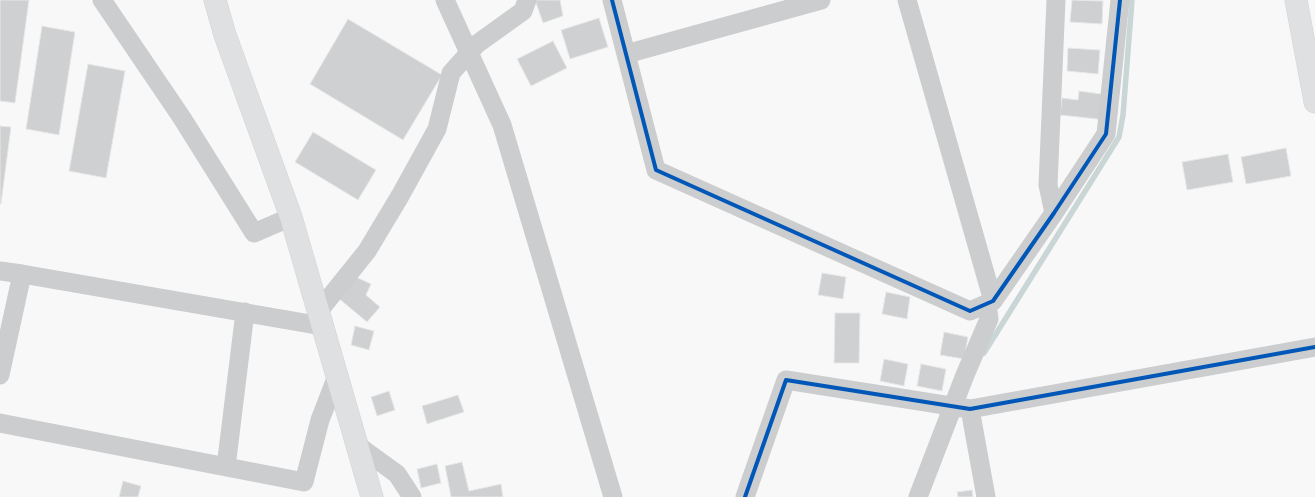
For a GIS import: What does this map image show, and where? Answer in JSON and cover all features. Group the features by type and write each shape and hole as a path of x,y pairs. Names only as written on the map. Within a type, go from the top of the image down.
{"street":[{"path":"102,0 182,118 254,233 291,217"},
{"path":"215,0 225,35 291,217 372,497"},
{"path":"445,0 502,125 613,497"},
{"path":"320,319 367,251 400,196 437,129 451,73 478,44 523,12 527,0"},
{"path":"612,0 656,170 970,311 990,302 1054,213 1106,134 1120,0"},
{"path":"626,54 821,0"},
{"path":"907,0 990,302 989,319 965,374 961,408 918,497"},
{"path":"1054,213 1048,185 1056,0"},
{"path":"1296,0 1315,102"},
{"path":"0,271 245,312 320,319"},
{"path":"0,375 22,274"},
{"path":"226,467 245,312"},
{"path":"744,497 786,380 961,408 1315,347"},
{"path":"0,423 304,482 320,420 337,376"},
{"path":"961,408 986,497"},
{"path":"357,445 397,474 412,497"}],"building":[{"path":"0,0 29,0 15,103 0,101"},
{"path":"535,0 560,0 563,16 543,23"},
{"path":"1072,0 1103,1 1102,24 1070,22"},
{"path":"599,18 608,47 570,59 561,30"},
{"path":"348,19 442,75 403,140 310,84"},
{"path":"42,26 75,32 59,135 26,129"},
{"path":"553,41 567,68 531,86 517,59"},
{"path":"1068,48 1100,50 1098,74 1067,71"},
{"path":"88,64 125,71 106,178 69,171"},
{"path":"1079,91 1109,95 1106,120 1060,115 1062,98 1078,100"},
{"path":"0,126 11,127 1,204 0,204"},
{"path":"313,132 376,170 358,200 295,162"},
{"path":"1286,148 1291,176 1246,184 1241,157"},
{"path":"1228,154 1233,182 1187,190 1182,162"},
{"path":"822,273 846,277 843,299 818,295"},
{"path":"354,276 371,284 366,295 380,307 367,322 337,297"},
{"path":"886,292 910,297 907,319 882,314"},
{"path":"835,313 860,313 859,363 834,363"},
{"path":"355,326 374,331 369,350 351,345"},
{"path":"944,332 968,337 964,359 940,355"},
{"path":"884,359 908,364 904,386 880,381"},
{"path":"921,364 946,369 942,391 917,386"},
{"path":"389,391 395,410 377,416 371,397"},
{"path":"458,395 464,412 427,424 422,406"},
{"path":"462,462 469,491 501,484 503,497 451,497 445,466"},
{"path":"437,464 441,483 421,488 417,469"},
{"path":"123,481 141,486 138,497 119,497"},
{"path":"972,490 973,497 958,497 957,492"}],"waterway":[{"path":"984,353 1119,137 1123,115 1132,0"}],"cycle path":[{"path":"612,0 656,170 970,311 993,301 1054,213 1106,134 1120,0"},
{"path":"745,497 786,380 970,409 1315,347"}]}
